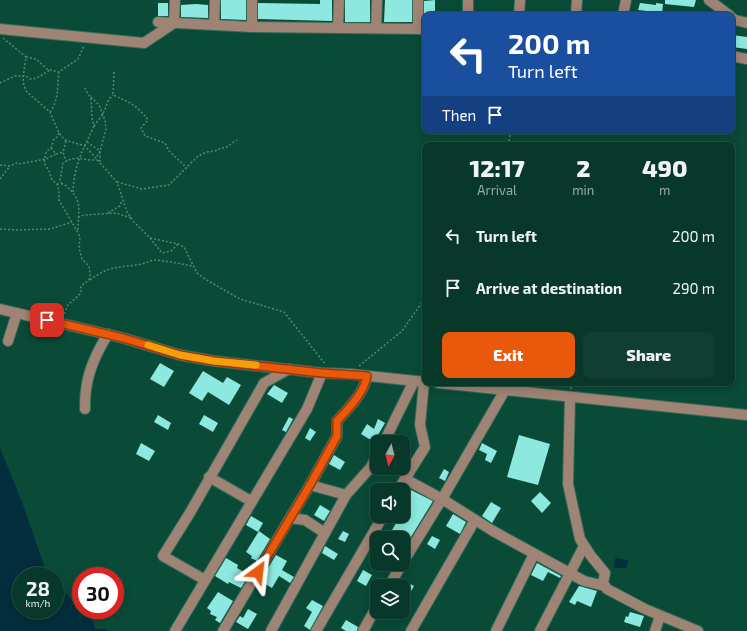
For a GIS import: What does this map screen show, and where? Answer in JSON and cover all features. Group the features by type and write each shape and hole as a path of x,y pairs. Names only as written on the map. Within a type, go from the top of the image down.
{"street":[{"path":"174,23 175,0"},
{"path":"214,25 215,0"},
{"path":"252,0 252,27"},
{"path":"338,0 338,28"},
{"path":"376,28 377,0"},
{"path":"158,22 252,27 422,29 418,0"},
{"path":"468,0 468,12"},
{"path":"519,12 520,0"},
{"path":"576,12 577,0"},
{"path":"624,12 626,0"},
{"path":"709,0 725,12"},
{"path":"735,20 747,23"},
{"path":"0,30 144,43 174,23"},
{"path":"735,57 747,59"},
{"path":"0,309 108,334 180,355 214,361 322,373 350,374 421,381"},
{"path":"8,341 17,313"},
{"path":"85,409 86,389 101,345 108,334"},
{"path":"205,580 163,556 264,383 289,369"},
{"path":"175,631 307,409 322,373"},
{"path":"223,631 310,485 337,436 337,421 365,385 367,376"},
{"path":"388,435 421,381"},
{"path":"402,483 425,447 420,425 421,381"},
{"path":"467,386 747,415"},
{"path":"410,550 442,499 505,390"},
{"path":"570,397 568,484 580,539 605,573 603,583 605,586"},
{"path":"271,631 346,495 370,468"},
{"path":"209,477 251,501"},
{"path":"405,479 442,499 493,531 584,581 605,586 607,589 660,616 698,631"},
{"path":"310,485 346,495"},
{"path":"290,518 305,520 325,533"},
{"path":"411,631 474,520"},
{"path":"316,631 379,523"},
{"path":"540,631 584,546"},
{"path":"496,631 534,554"},
{"path":"655,631 660,616"},
{"path":"363,631 370,618"}],"path":[{"path":"0,36 26,57 36,59 50,70 59,72 78,59 87,40 97,38"},
{"path":"26,57 23,76 24,86 28,92 50,112 59,133 66,141 85,146 117,182 127,212 162,253 171,251 178,244"},
{"path":"0,83 15,76 26,76 30,79 34,79 50,70"},
{"path":"50,112 57,100 59,72"},
{"path":"89,280 89,266 82,259 78,233 78,217 80,208 74,192 75,173 79,157 94,126 103,114 109,99 113,95 114,72"},
{"path":"85,88 99,105 106,120 106,129 100,151 96,159"},
{"path":"113,95 127,100 140,110 148,120 141,128 145,136 165,143 169,151 187,168"},
{"path":"91,97 94,126"},
{"path":"59,133 54,139 51,148 46,152 44,163 52,180 57,184 59,190 59,200 78,233"},
{"path":"117,182 142,188 153,186 165,187 169,185 197,157 206,152 225,148 237,140"},
{"path":"66,141 63,152 67,161"},
{"path":"87,142 100,151"},
{"path":"51,148 56,154"},
{"path":"100,151 100,164"},
{"path":"0,165 10,166 63,152"},
{"path":"62,184 60,180 63,163 79,157 85,160 96,159"},
{"path":"0,179 10,166"},
{"path":"57,184 64,184 74,192"},
{"path":"107,213 120,206 122,200"},
{"path":"78,217 85,215 116,213 131,218"},
{"path":"0,229 50,229 72,222"},
{"path":"150,238 178,244 184,247 197,273 204,279 240,299 284,312 333,374"},
{"path":"61,324 68,305 81,293 81,286 103,271 118,266 144,264 148,261 156,260 193,266"},
{"path":"350,374 402,331 422,302"}],"water":[{"path":"0,448 22,502 45,567 12,567 12,619 64,619 64,591 72,600 72,619 92,619 95,629 106,629 108,631 0,631"},
{"path":"616,558 627,560 628,562 626,568 614,568"}],"building":[{"path":"221,0 246,0 246,20 221,19"},
{"path":"320,0 332,0 332,21 258,19 258,3 320,4"},
{"path":"345,0 370,0 370,22 345,22"},
{"path":"385,0 412,0 412,22 384,22"},
{"path":"435,0 435,12 424,12 424,1"},
{"path":"665,0 696,0 694,7 665,4"},
{"path":"158,3 168,3 168,16 158,16"},
{"path":"640,3 656,5 656,3 663,4 662,12 638,10"},
{"path":"181,5 208,5 208,18 181,17"},
{"path":"735,35 747,37 747,49 735,47"},
{"path":"160,363 174,371 164,387 150,379"},
{"path":"203,371 223,383 227,377 241,385 229,405 208,392 202,401 189,393"},
{"path":"274,385 288,393 282,403 267,394"},
{"path":"158,415 171,423 168,430 154,422"},
{"path":"204,415 218,423 213,432 199,424"},
{"path":"289,417 293,419 286,432 282,430"},
{"path":"378,419 385,423 378,435 370,435 370,440 361,434 367,424 374,429"},
{"path":"310,428 316,432 310,441 305,438"},
{"path":"519,435 550,444 538,485 507,477"},
{"path":"141,443 155,451 149,461 136,454"},
{"path":"482,443 497,451 491,463 485,460 487,454 479,450"},
{"path":"334,455 345,462 340,470 329,464"},
{"path":"444,469 449,472 445,481 439,478"},
{"path":"410,490 433,501 410,539 410,531 392,531 396,523 410,523"},
{"path":"540,492 551,503 542,513 531,501"},
{"path":"491,502 501,508 492,523 482,516"},
{"path":"320,505 330,511 324,521 314,515"},
{"path":"453,514 466,522 460,534 446,526"},
{"path":"251,516 263,523 258,532 246,525"},
{"path":"259,531 270,539 257,561 251,558 252,556 246,552"},
{"path":"343,531 349,534 345,542 338,539"},
{"path":"432,536 440,540 435,549 427,544"},
{"path":"325,546 338,554 334,560 322,553"},
{"path":"276,555 287,561 282,570 294,577 290,583 279,576 272,588 260,581"},
{"path":"226,558 238,565 237,568 249,575 241,588 229,582 228,584 215,576"},
{"path":"537,563 561,576 560,578 548,572 543,581 531,575"},
{"path":"363,570 372,575 366,586 357,581"},
{"path":"410,584 414,586 410,593"},
{"path":"579,586 597,591 591,607 577,601 575,605 569,602"},
{"path":"218,592 233,601 220,623 215,620 217,617 210,614 211,611 207,608"},
{"path":"312,600 323,606 310,630 304,626 312,612 306,608"},
{"path":"248,609 257,614 248,629 236,622 240,616 243,618"},
{"path":"630,612 644,616 640,627 624,622 626,616 628,617"},
{"path":"346,620 358,627 357,631 346,631 341,628"}],"slow traffic":[{"path":"148,345 180,355 214,361 256,365"}],"route":[{"path":"47,320 123,338 180,355 214,361 322,373 367,376 365,385 337,421 337,436 310,485 258,572"}]}
